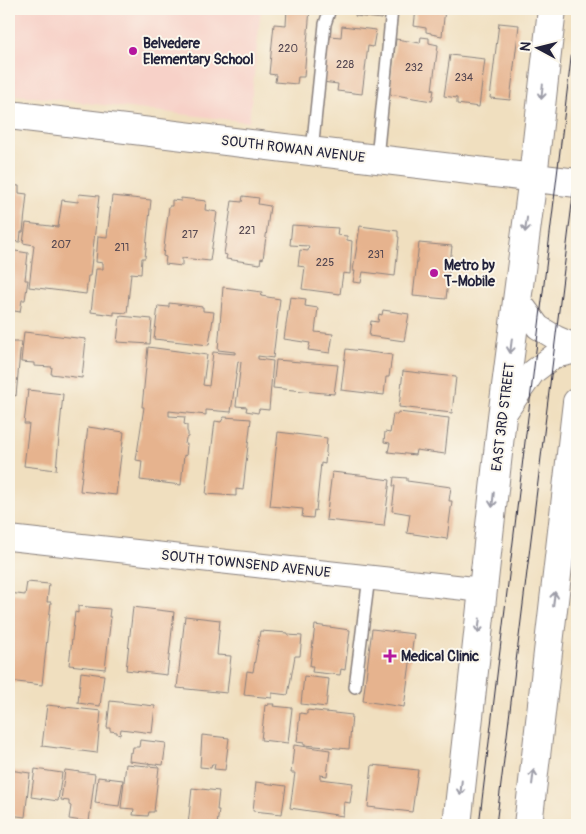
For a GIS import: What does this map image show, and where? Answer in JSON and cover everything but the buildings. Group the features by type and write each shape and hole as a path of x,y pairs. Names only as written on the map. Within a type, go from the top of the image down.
{"main road":[{"name":"EAST 3RD STREET","path":"456,825 516,297 533,177 552,9"},
{"name":"SOUTH ROWAN AVENUE","path":"9,115 577,183"},
{"path":"528,825 577,402"}],"street":[{"path":"516,297 538,326 577,349"},
{"path":"502,417 533,372 554,356 577,349"},
{"name":"SOUTH TOWNSEND AVENUE","path":"9,538 483,590"}],"lane":[{"path":"312,151 325,24 330,9"},
{"path":"376,158 392,9"},
{"path":"355,687 369,577"}],"shaded area":[{"name":"Belvedere Elementary School","path":"9,9 261,9 249,122 9,94"}],"tram line":[{"path":"479,825 577,9"},
{"path":"496,825 577,163"}],"place":[{"name":"Belvedere Elementary School","path":"133,51"},
{"name":"Metro by T-Mobile","path":"434,273"},
{"name":"Medical Clinic","path":"390,656"}]}
